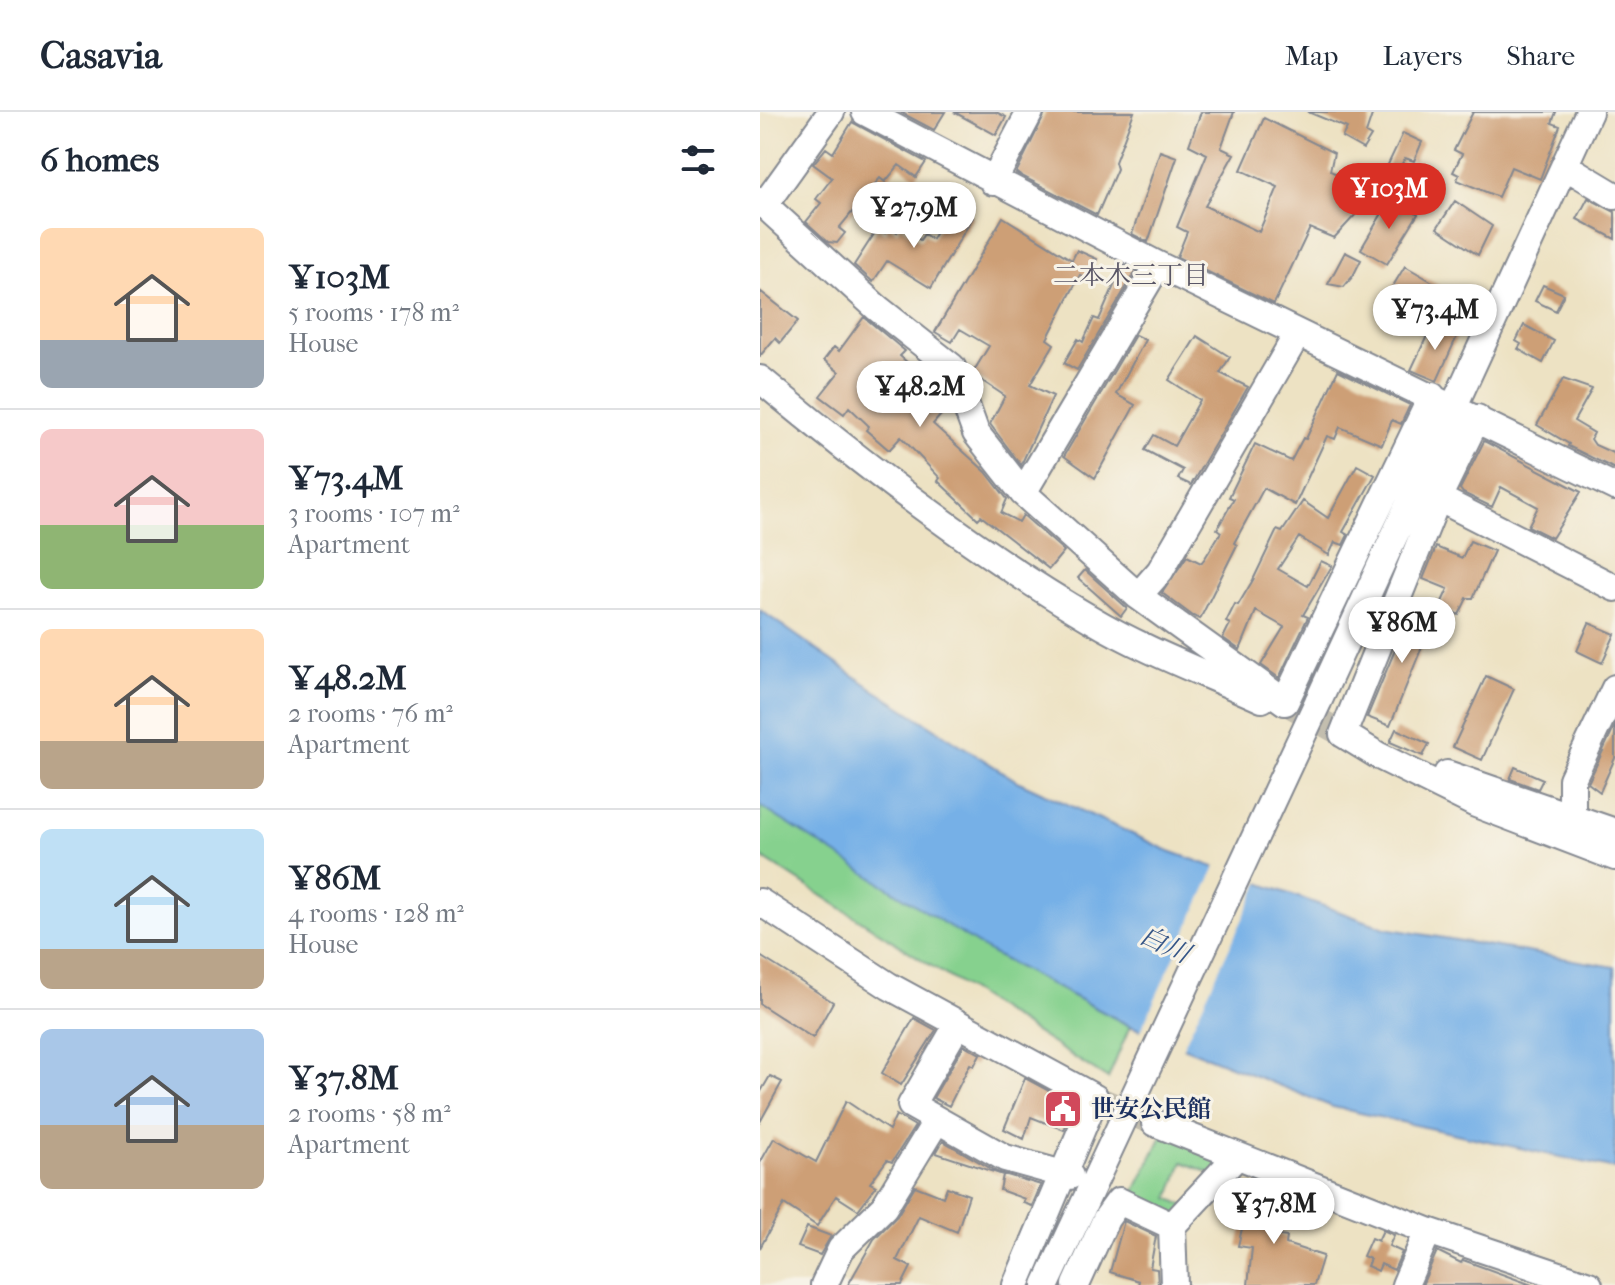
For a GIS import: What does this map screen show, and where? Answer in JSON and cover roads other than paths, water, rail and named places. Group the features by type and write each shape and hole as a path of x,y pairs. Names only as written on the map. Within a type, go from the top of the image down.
{"street":[{"path":"831,112 762,202 876,307 952,367 976,433 1023,493 1138,596 1285,702"},
{"path":"865,112 993,182 1158,265 1615,487"},
{"path":"993,182 1030,112"},
{"path":"1046,1285 1589,112"},
{"path":"1565,166 1615,196"},
{"path":"1023,493 1158,265"},
{"path":"1138,596 1160,571 1298,333"},
{"path":"760,379 922,504 1091,619 1145,648 1267,701 1285,702"},
{"path":"1343,734 1438,498 1455,407"},
{"path":"1285,702 1455,407"},
{"path":"1438,498 1615,588"},
{"path":"1572,817 1572,779 1615,688"},
{"path":"1343,734 1615,832"},
{"path":"1343,734 1379,756 1476,804 1615,857"},
{"path":"760,902 889,986 1095,1098 1068,1175 1016,1285"},
{"path":"958,1024 911,1105 1005,1158 1068,1175"},
{"path":"824,1285 841,1249 884,1207 937,1120"},
{"path":"1155,1123 1540,1278 1589,1285"},
{"path":"1174,1285 1172,1226 1237,1156"},
{"path":"1076,1285 1106,1219 1119,1201 1172,1226"},
{"path":"1405,1285 1428,1231"}],"water":[{"name":"白川","path":"760,610 873,689 1017,781 1169,851 1385,928 1615,967 1615,1169 1333,1107 1130,1026 991,953 760,806"}],"tunnel":[{"path":"1285,702 1343,734"},
{"path":"1095,1098 1155,1123"}],"place":[{"name":"世安公民館","path":"1063,1109"}],"district":[{"name":"二本木三丁目","path":"1131,275"}]}
